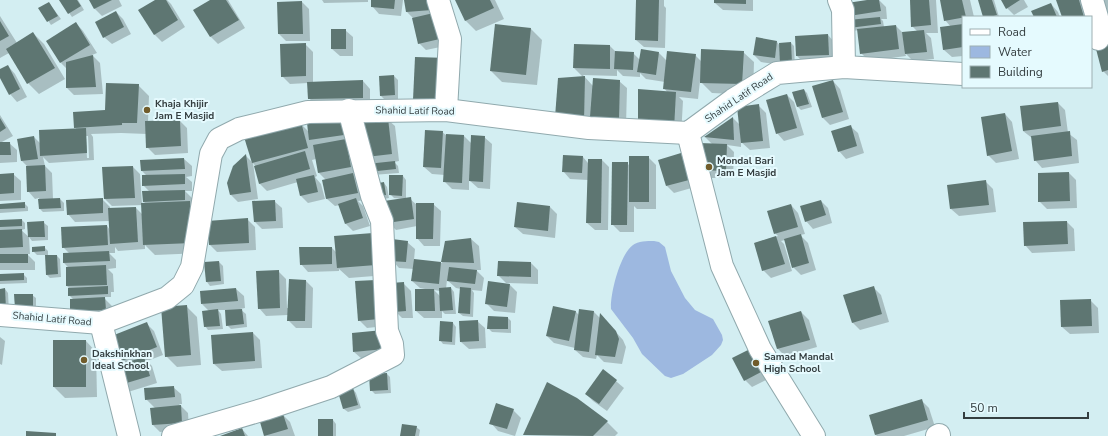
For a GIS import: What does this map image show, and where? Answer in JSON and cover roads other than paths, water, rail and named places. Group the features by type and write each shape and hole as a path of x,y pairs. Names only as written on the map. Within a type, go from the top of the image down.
{"street":[{"path":"438,0 450,39 446,110"},
{"path":"839,0 843,10 844,67"},
{"path":"1092,0 1097,17 1099,38"},
{"name":"Shahid Latif Road","path":"0,315 101,323 167,298 183,285 192,267 211,154 220,139 239,129 308,112 349,110 446,110 589,128 688,133 733,100 777,72 844,67 962,74"},
{"path":"173,436 265,409 331,386 393,355 392,344 387,331 382,221 372,196 349,110"},
{"path":"688,133 722,266 760,349 814,436"},
{"path":"101,323 129,436"}],"water":[{"path":"654,241 659,242 665,247 671,271 685,298 695,310 713,319 722,335 723,340 721,345 712,355 683,374 671,378 665,376 642,354 633,338 611,309 614,285 620,265 628,250 637,243"}],"place":[{"name":"Khaja Khijir Jam E Masjid","path":"147,110"},
{"name":"Mondal Bari Jam E Masjid","path":"709,167"},
{"name":"Dakshinkhan Ideal School","path":"84,360"},
{"name":"Samad Mandal High School","path":"756,363"}]}
